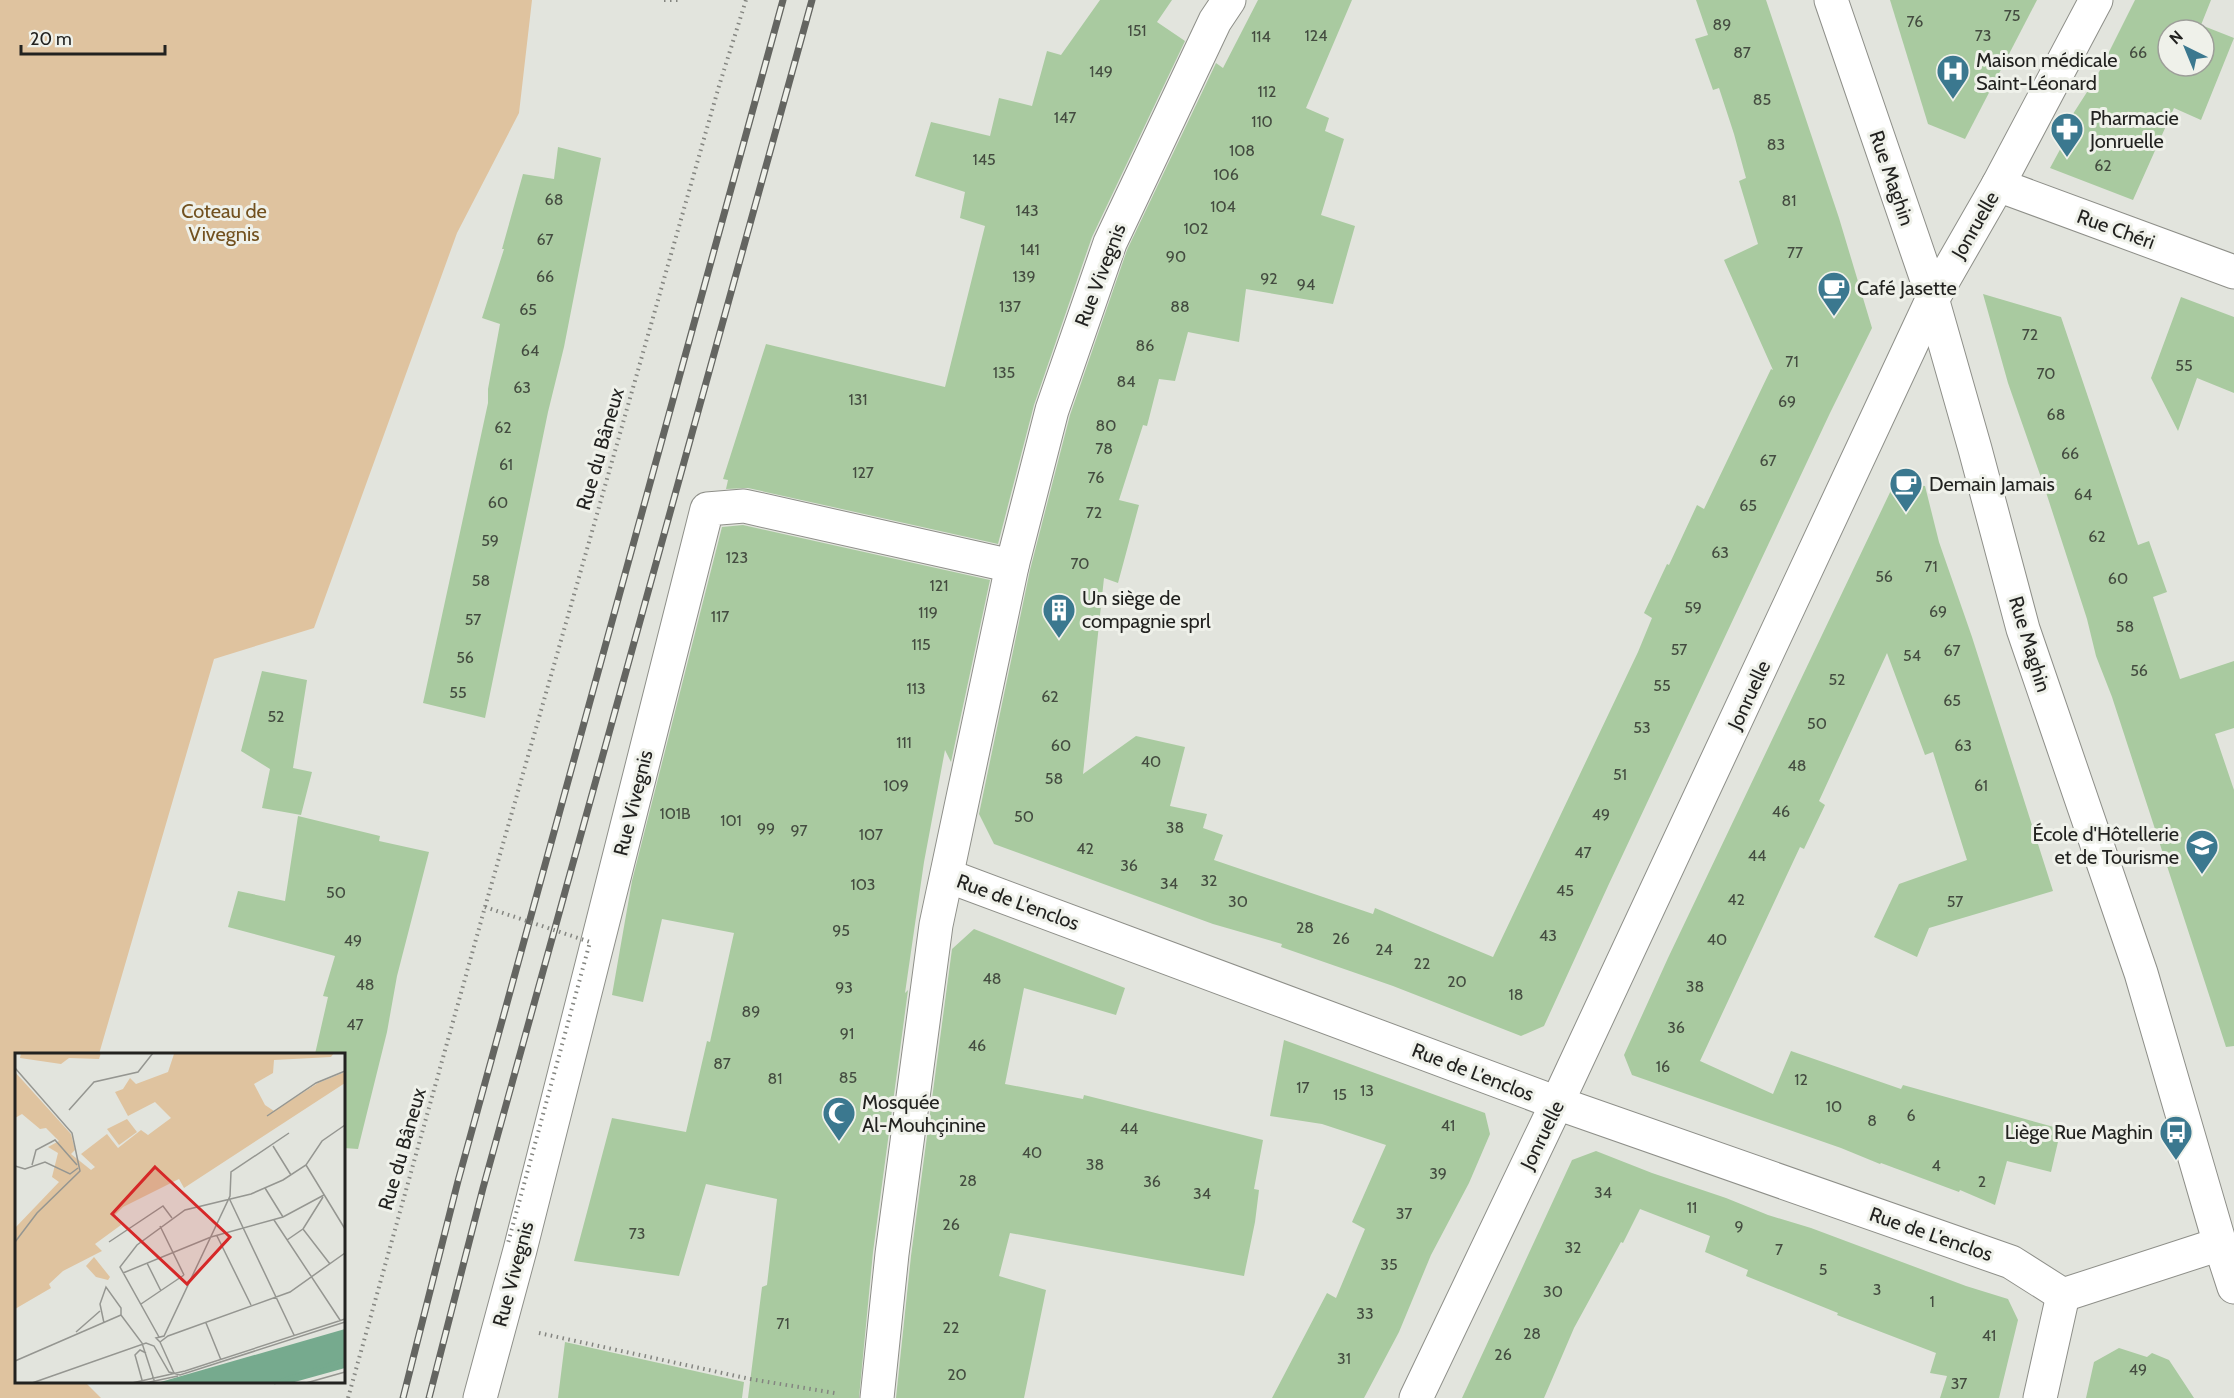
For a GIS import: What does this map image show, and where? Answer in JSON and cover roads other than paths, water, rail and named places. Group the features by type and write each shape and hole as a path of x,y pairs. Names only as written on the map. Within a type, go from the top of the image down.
{"street":[{"name":"Rue Vivegnis","path":"877,1398 892,1254 934,937 1012,566 1052,410 1110,243 1215,21 1229,0"},
{"name":"Rue Maghin","path":"1831,0 1932,300 1976,449 2023,629 2141,973 2234,1287"},
{"name":"Jonruelle","path":"1416,1398 1557,1104 1932,300 1998,185 2096,0"},
{"name":"Rue Chéri","path":"1998,185 2234,272"},
{"name":"Rue Vivegnis","path":"480,1398 707,509 744,506 1012,566"},
{"name":"Rue de L'enclos","path":"948,876 1557,1104 2011,1262 2063,1295"},
{"path":"2040,1398 2063,1295 2220,1244"}],"railway":[{"path":"403,1398 458,1181 783,0"},
{"path":"429,1398 483,1188 812,0"}],"place":[{"name":"Maison médicale Saint-Léonard","path":"1953,100"},
{"name":"Pharmacie Jonruelle","path":"2067,158"},
{"name":"Café Jasette","path":"1834,317"},
{"name":"Demain Jamais","path":"1906,513"},
{"name":"Un siège de compagnie sprl","path":"1059,639"},
{"name":"École d'Hôtellerie et de Tourisme","path":"2202,875"},
{"name":"Mosquée Al-Mouhçinine","path":"839,1142"},
{"name":"Liège Rue Maghin","path":"2176,1161"}],"park label":[{"name":"Coteau de Vivegnis","path":"224,222"}]}
